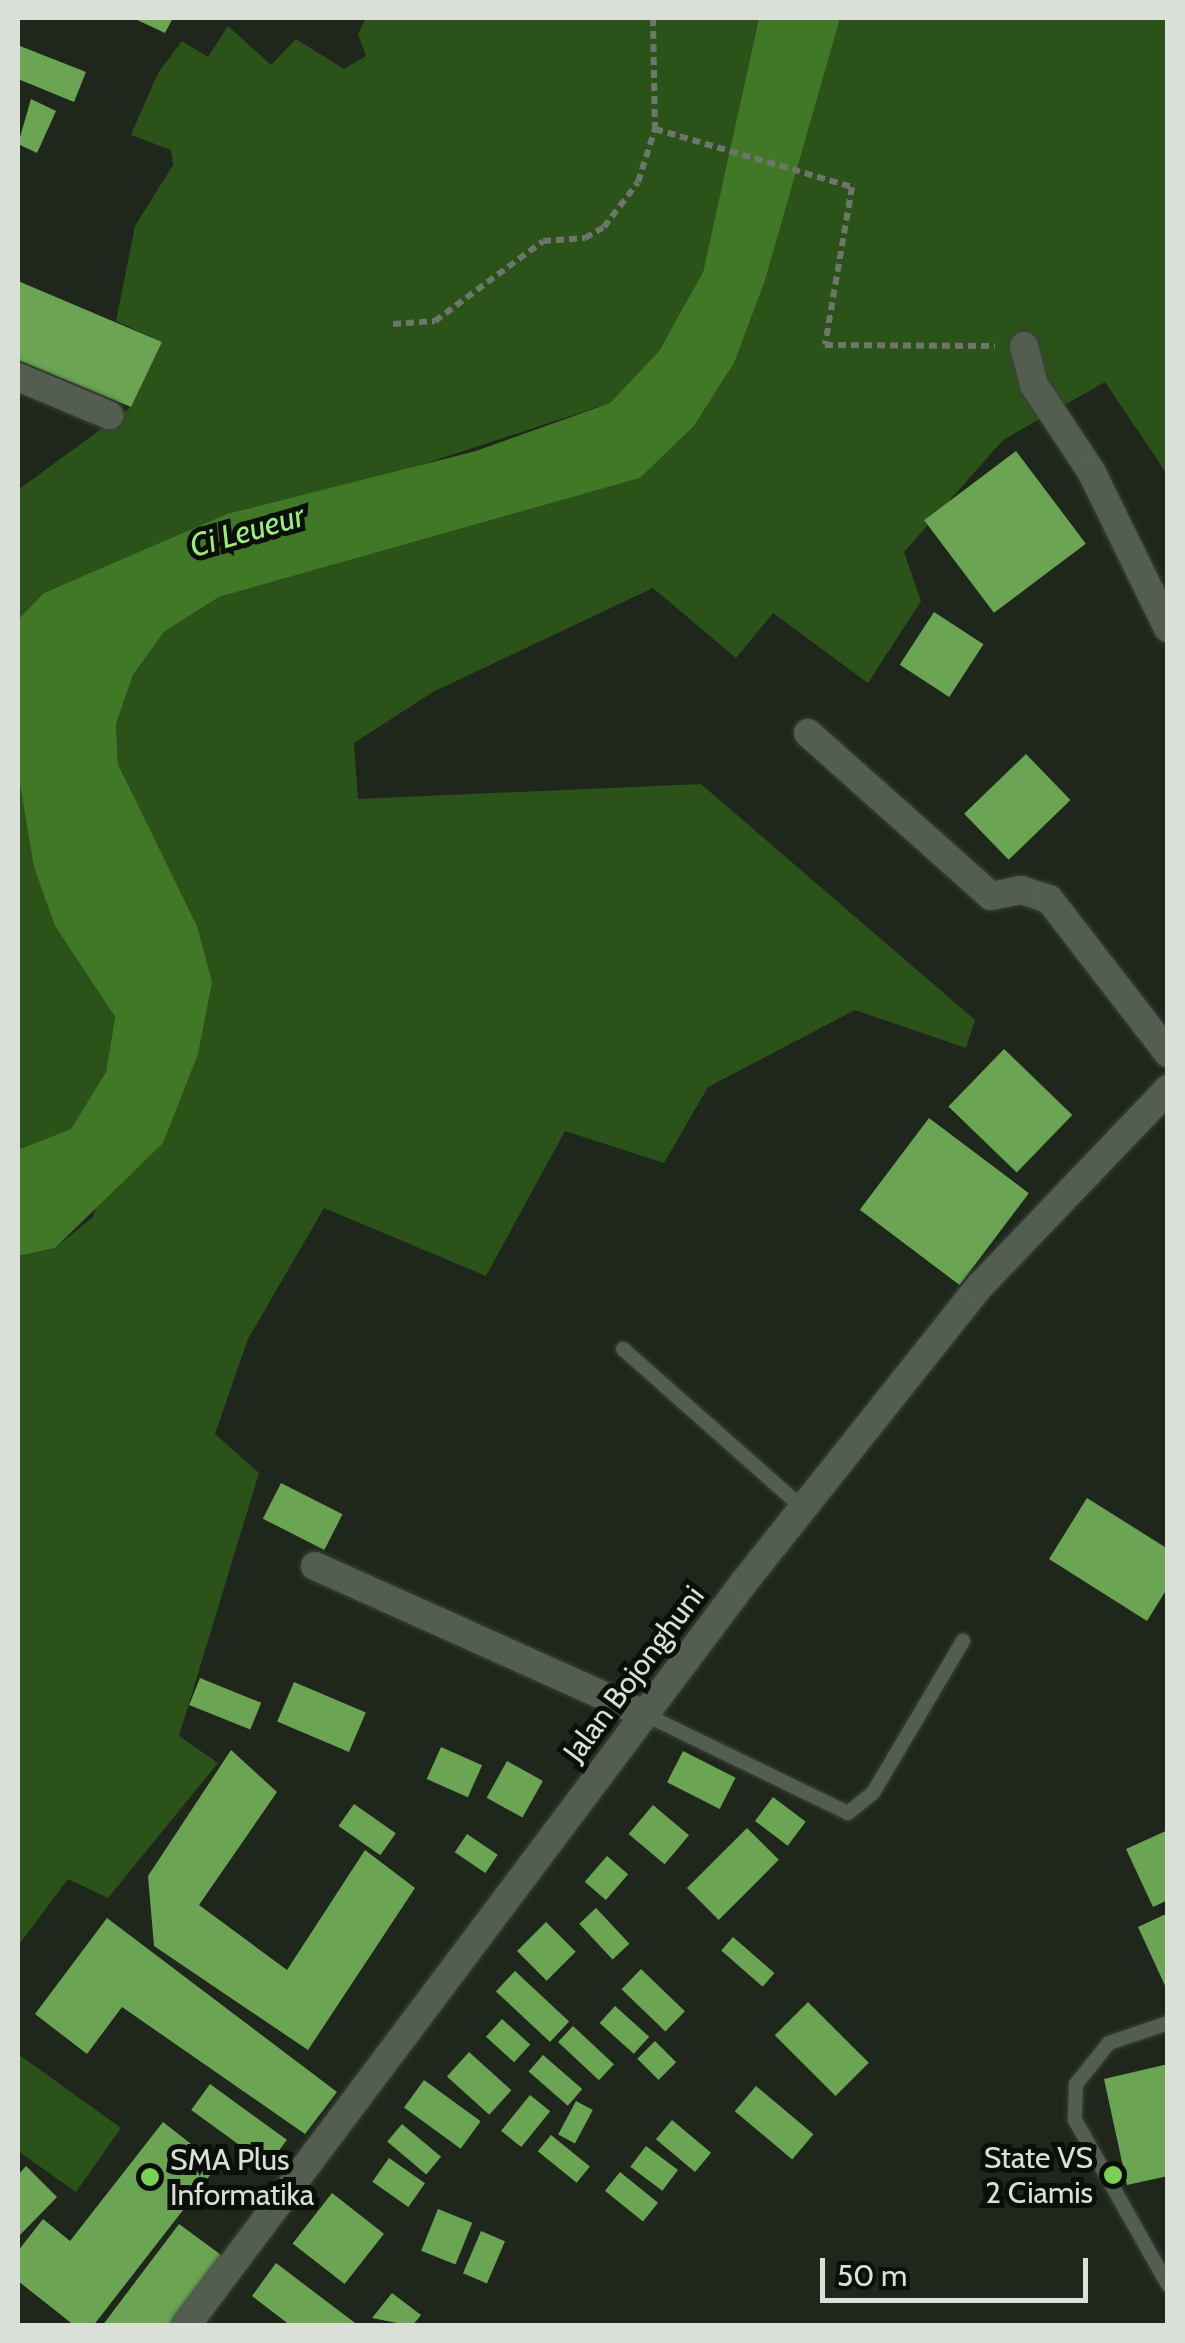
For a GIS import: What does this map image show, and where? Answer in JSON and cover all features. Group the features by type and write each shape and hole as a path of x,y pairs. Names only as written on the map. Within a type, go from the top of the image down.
{"street":[{"path":"1024,346 1034,385 1090,471 1168,628"},
{"path":"18,377 109,415"},
{"path":"808,733 991,896 1021,890 1049,898 1168,1053"},
{"name":"Jalan Bojonghuni","path":"186,2326 642,1713 979,1288 1168,1089"},
{"path":"315,1566 642,1713"}],"lane":[{"path":"624,1349 804,1510"},
{"path":"642,1713 848,1813 873,1793 963,1641"},
{"path":"1168,2022 1109,2042 1076,2084 1076,2120 1168,2285"}],"path":[{"path":"393,324 435,320 542,240 585,238 604,227 638,182 655,128 653,18"},
{"path":"655,128 852,187 825,345 1024,346"}],"shaded area":[{"path":"366,18 759,18 703,272 659,351 610,403 109,567 44,593 18,628 18,490 131,407 162,342 116,321 135,226 173,165 171,150 131,135 158,73 182,41 208,57 228,26 271,65 296,39 344,69 366,56 358,34"},
{"path":"840,18 1167,18 1167,474 1105,382 1003,440 904,552 921,601 868,683 773,613 736,658 653,588 433,692 354,743 358,799 701,784 975,1020 966,1048 855,1010 708,1087 664,1163 565,1131 486,1276 324,1208 248,1339 215,1434 259,1473 179,1736 218,1763 108,1898 68,1879 18,1946 18,1256 55,1248 93,1217 197,926 118,764 116,724 133,675 164,632 219,597 640,478 694,426 734,363"},
{"path":"18,771 55,926 115,1017 106,1072 71,1129 31,1152 18,1150"},
{"path":"18,2054 121,2128 76,2192 18,2151"}],"water":[{"name":"Ci Leueur","path":"759,18 840,18 765,280 734,363 694,426 640,478 219,597 164,632 133,675 116,724 118,764 197,926 212,982 198,1054 163,1143 55,1248 18,1256 18,1150 71,1129 106,1072 115,1017 55,926 34,867 18,771 20,618 44,593 227,514 476,451 610,403 659,351 703,272"}],"building":[{"path":"133,18 173,18 165,33"},
{"path":"20,46 86,72 74,102 18,79"},
{"path":"31,99 56,111 37,153 18,144"},
{"path":"18,281 162,342 131,407 18,360"},
{"path":"1016,451 1086,544 994,613 924,520"},
{"path":"934,612 983,644 949,697 900,665"},
{"path":"1026,754 1070,800 1009,860 964,814"},
{"path":"1004,1049 1072,1115 1017,1173 948,1107"},
{"path":"929,1118 1029,1193 960,1285 860,1210"},
{"path":"281,1483 342,1514 324,1550 263,1519"},
{"path":"1087,1498 1168,1549 1168,1587 1147,1621 1049,1559"},
{"path":"200,1678 261,1703 250,1730 189,1705"},
{"path":"294,1682 366,1712 349,1752 277,1722"},
{"path":"441,1747 482,1765 468,1797 427,1779"},
{"path":"231,1750 277,1792 199,1905 287,1970 365,1850 415,1888 308,2050 154,1946 148,1876"},
{"path":"683,1751 736,1778 720,1809 667,1782"},
{"path":"507,1761 543,1781 522,1818 487,1798"},
{"path":"773,1797 806,1822 788,1846 755,1821"},
{"path":"354,1804 396,1833 380,1855 339,1826"},
{"path":"653,1805 689,1835 665,1864 629,1834"},
{"path":"747,1828 779,1860 719,1920 687,1888"},
{"path":"1168,1830 1168,1900 1153,1907 1126,1849"},
{"path":"467,1834 498,1855 485,1873 455,1852"},
{"path":"607,1856 628,1874 606,1900 585,1882"},
{"path":"596,1908 629,1944 613,1960 579,1924"},
{"path":"1168,1913 1168,1992 1138,1927"},
{"path":"107,1918 337,2092 305,2134 122,2007 87,2054 35,2014"},
{"path":"546,1922 576,1952 547,1981 517,1951"},
{"path":"733,1937 775,1973 763,1987 721,1951"},
{"path":"641,1969 685,2011 665,2032 622,1989"},
{"path":"515,1971 569,2021 550,2042 496,1991"},
{"path":"808,2002 869,2063 836,2096 775,2035"},
{"path":"615,2006 649,2037 634,2054 600,2023"},
{"path":"502,2019 530,2044 514,2062 486,2037"},
{"path":"573,2026 614,2064 599,2080 558,2042"},
{"path":"655,2041 676,2062 659,2080 637,2059"},
{"path":"469,2052 511,2090 489,2115 447,2077"},
{"path":"543,2055 582,2089 568,2106 529,2072"},
{"path":"1168,2064 1168,2176 1127,2185 1104,2079"},
{"path":"424,2080 481,2121 461,2149 404,2108"},
{"path":"210,2084 287,2140 268,2166 191,2110"},
{"path":"756,2086 813,2134 792,2159 735,2111"},
{"path":"530,2095 550,2111 521,2147 501,2131"},
{"path":"576,2101 593,2110 575,2143 558,2135"},
{"path":"672,2120 711,2153 695,2172 656,2139"},
{"path":"163,2122 218,2165 93,2326 75,2326 18,2281 18,2251 43,2219 70,2241"},
{"path":"402,2124 441,2157 426,2174 387,2142"},
{"path":"551,2135 590,2166 577,2183 538,2151"},
{"path":"646,2146 678,2170 662,2191 630,2167"},
{"path":"389,2158 425,2183 408,2207 372,2182"},
{"path":"26,2166 57,2197 18,2237 18,2175"},
{"path":"620,2172 658,2203 643,2221 605,2191"},
{"path":"332,2193 384,2234 345,2284 293,2243"},
{"path":"438,2209 472,2223 455,2265 421,2251"},
{"path":"179,2224 224,2257 172,2326 102,2326"},
{"path":"481,2231 505,2241 487,2284 463,2273"},
{"path":"276,2263 359,2326 291,2326 252,2296"},
{"path":"392,2293 421,2315 412,2326 372,2318"}],"place":[{"name":"State VS 2 Ciamis","path":"1113,2175"},
{"name":"SMA Plus Informatika","path":"150,2177"}]}
